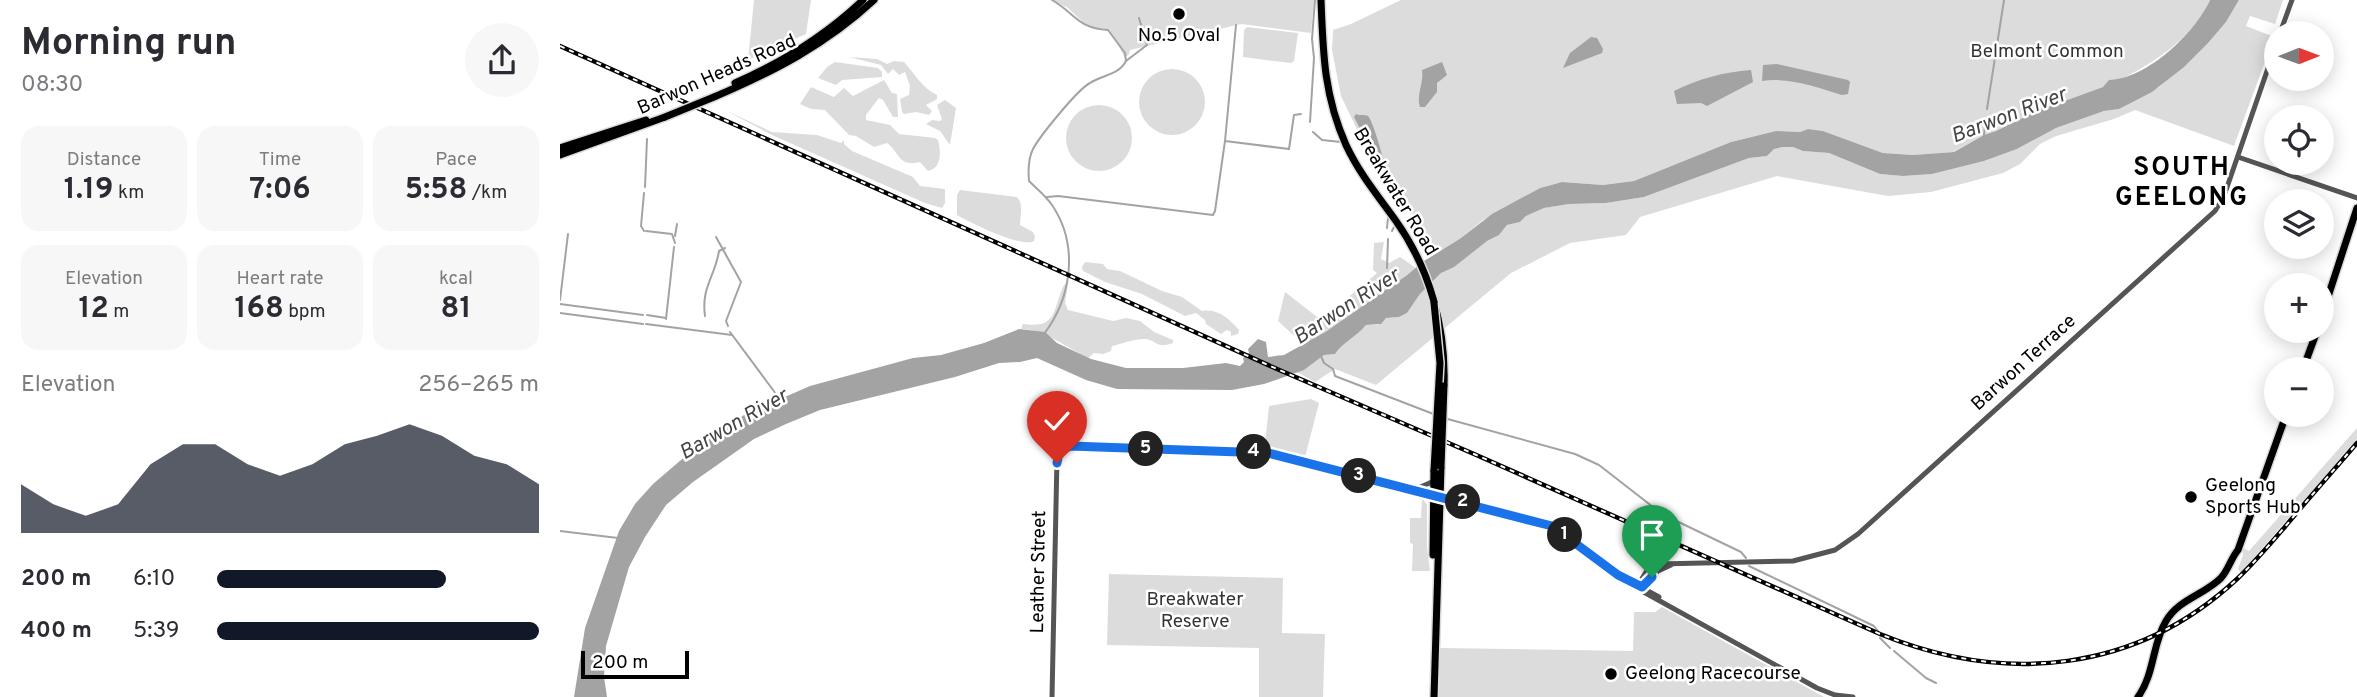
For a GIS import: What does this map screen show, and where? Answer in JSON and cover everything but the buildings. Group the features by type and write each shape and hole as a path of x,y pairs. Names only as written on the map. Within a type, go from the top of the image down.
{"main road":[{"name":"Barwon Heads Road","path":"560,155 662,116 767,68 830,29 863,0"},
{"name":"Barwon Heads Road","path":"711,95 760,77 806,52 836,32 874,0"},
{"name":"Breakwater Road","path":"1322,0 1321,39 1325,78 1341,132 1356,166 1412,246 1434,303 1440,363 1436,496"},
{"name":"Barwon Heads Road","path":"560,148 662,116"},
{"path":"2334,278 2357,208"},
{"path":"2135,697 2149,674 2159,642 2173,618 2199,595 2214,589 2236,561 2282,427"},
{"name":"Breakwater Road","path":"1436,496 1434,481 1437,468"},
{"path":"1434,697 1436,496"}],"street":[{"path":"2284,21 2292,0"},
{"name":"Barwon Terrace","path":"1636,586 1647,571 1662,563 1793,561 1835,550 1858,534 2215,211 2224,196 2264,81"},
{"path":"2238,157 2357,198"},
{"name":"Leather Street","path":"1052,697 1057,458 1062,449 1074,446 1260,452 1414,490"},
{"path":"1414,490 1434,481"},
{"path":"1414,490 1552,526 1636,586 1817,688 1835,695 1853,697"},
{"name":"Barwon Terrace","path":"1636,586 1657,571 1678,564"},
{"path":"1652,593 1652,582 1657,571"},
{"path":"1636,586 1659,599"}],"green space":[{"path":"754,0 811,0 806,34 748,60"},
{"path":"1053,0 1314,0 1311,33 1241,24 1130,50 1125,58 1113,35 1107,30 1087,26 1068,8"},
{"name":"Belmont Common","path":"1401,0 2210,0 2183,37 2147,65 2120,80 2113,80 2103,87 2037,111 1953,152 1913,155 1883,153 1823,131 1776,131 1731,142 1634,181 1603,185 1562,182 1540,188 1483,220 1435,254 1413,215 1377,171 1341,96 1332,50 1333,30"},
{"path":"2239,0 2283,0 2276,21 2250,16 2246,26 2264,33 2264,64 2234,146 2135,110 2056,136 2040,144 2020,164 2003,173 1931,192 1888,196 1777,176 1640,217 1626,235 1570,243 1511,273 1376,385 1335,369 1315,382 1297,372 1288,374 1274,356 1279,355 1304,370 1324,355 1335,354 1366,325 1378,325 1386,318 1407,313 1420,294 1441,273 1499,235 1507,225 1520,222 1526,216 1544,208 1644,197 1749,158 1767,156 1774,149 1783,147 1829,153 1880,174 1903,176 1932,174 1984,161 2017,149 2056,128 2104,111 2119,109 2159,87 2209,42 2226,22"},
{"path":"1247,27 1298,33 1294,61 1291,63 1243,57 1244,30"},
{"path":"849,57 877,59 887,64 894,61 904,62 922,84 937,95 937,99 926,105 932,111 929,115 902,112 900,99 909,95 910,86 905,72 899,75 893,69 888,74 881,65"},
{"path":"835,62 878,68 882,77 842,80 836,85 818,78"},
{"path":"1165,69 1179,69 1191,74 1200,83 1205,102 1203,115 1196,126 1179,135 1165,135 1153,130 1144,121 1139,109 1139,95 1144,83 1153,74"},
{"path":"884,80 892,93 897,94 898,117 893,117 879,98 866,115 866,120 890,125 899,134 938,140 939,159 933,169 928,171 920,162 904,161 887,143 874,147 856,136 849,135 825,110 811,109 800,104 811,87 834,97 844,88 853,96"},
{"path":"945,100 956,108 950,145 940,131 926,124 942,119 937,105"},
{"path":"1092,105 1106,105 1118,110 1127,119 1132,138 1130,151 1123,162 1106,171 1092,171 1080,166 1071,157 1066,145 1066,131 1071,119 1080,110"},
{"path":"725,110 772,132 817,135 841,143 844,140 844,144 852,151 913,177 920,186 945,189 945,203 942,208 925,203 772,135"},
{"path":"960,190 1017,197 1021,207 1020,225 1033,232 1034,241 1008,238 957,215 957,195"},
{"path":"1384,242 1381,259 1389,263 1400,257 1416,268 1347,319 1304,345 1278,321 1285,292 1321,320 1377,273 1373,270 1374,243"},
{"path":"1085,262 1103,264 1107,269 1120,271 1162,291 1182,297 1202,311 1218,313 1239,330 1238,334 1231,336 1231,332 1227,330 1221,334 1196,313 1185,316 1142,294 1105,282 1083,271"},
{"path":"1068,283 1065,303 1068,310 1113,321 1126,318 1140,321 1154,332 1173,340 1173,343 1160,345 1146,339 1138,339 1112,346 1111,351 1094,353 1088,358 1047,336 1021,329 1023,324 1042,324 1048,320 1055,310 1064,285"},
{"path":"1311,399 1319,403 1305,457 1268,448 1265,444 1269,406"},
{"path":"2357,428 2357,439 2241,573 2238,569 2243,548 2249,551"},
{"path":"1422,498 1427,505 1430,571 1412,571 1410,518 1421,518"},
{"name":"Breakwater Reserve","path":"1109,574 1283,578 1282,633 1325,634 1323,697 1259,697 1259,648 1107,645"},
{"name":"Geelong Racecourse","path":"1662,607 1824,697 1438,697 1439,648 1633,651 1634,612 1655,612"}],"water":[{"name":"Barwon River","path":"2210,0 2239,0 2226,22 2184,67 2152,92 2119,109 2104,111 2056,128 2017,149 1984,161 1932,174 1880,174 1829,153 1783,147 1774,149 1767,156 1749,158 1644,197 1544,208 1526,216 1520,222 1507,225 1499,235 1454,267 1441,273 1420,294 1407,313 1386,318 1381,324 1366,325 1335,354 1324,355 1304,370 1264,384 1232,390 1117,389 1086,380 1037,358 999,363 955,377 820,410 786,424 754,439 693,482 666,505 629,567 606,646 604,677 607,697 574,697 585,628 619,531 635,504 653,484 688,454 744,415 810,386 913,358 941,355 984,343 1019,329 1045,332 1057,343 1091,359 1126,368 1183,368 1226,363 1240,366 1249,353 1248,349 1258,339 1266,342 1268,357 1284,355 1327,331 1492,214 1540,188 1562,182 1603,185 1634,181 1731,142 1776,131 1823,131 1883,153 1913,155 1954,152 2037,111 2103,87 2109,80 2139,72 2181,40"},
{"path":"1591,37 1597,38 1603,49 1602,53 1563,68 1570,53"},
{"path":"1442,62 1447,75 1437,83 1437,92 1425,107 1420,107 1422,70"},
{"path":"1777,64 1848,80 1848,94 1842,95 1793,82 1762,81 1763,65"},
{"path":"1751,70 1753,82 1707,106 1701,103 1677,104 1674,91 1711,77"},
{"path":"1356,114 1366,115 1370,119 1384,165 1379,166 1354,117"}],"waterway":[{"path":"1044,334 1061,304 1069,271 1069,254 1061,221 1050,202 1029,181 1030,157 1043,134 1077,94 1090,83 1115,72 1126,61 1125,53 1108,30 1083,23 1052,0"},
{"path":"1310,122 1315,0"},
{"path":"1987,109 2004,0"},
{"path":"1126,61 1147,45 1139,18"},
{"path":"1225,141 1236,25"},
{"path":"1047,197 1058,196 1213,215 1225,141 1289,149 1294,115 1301,114"},
{"path":"1984,135 1986,118"},
{"path":"1313,132 1322,140 1341,142"},
{"path":"645,187 647,139"},
{"path":"644,193 641,226 644,231"},
{"path":"1387,228 1388,218"},
{"path":"675,236 677,224"},
{"path":"1392,231 1394,227"},
{"path":"646,231 672,234 675,243"},
{"path":"560,300 568,234"},
{"path":"716,237 741,282 726,321 728,326"},
{"path":"1387,268 1388,239"},
{"path":"666,319 674,247"},
{"path":"705,316 707,290 719,251 725,248"},
{"path":"560,304 643,315"},
{"path":"560,313 643,324"},
{"path":"647,315 666,318"},
{"path":"646,324 732,335"},
{"path":"730,332 779,398"},
{"path":"1321,356 1324,363 1333,369 1335,376 1436,415"},
{"path":"1444,418 1575,454 1599,465 1662,514 1741,552 1746,558"},
{"path":"560,531 618,538"},
{"path":"1749,566 1874,626 1878,631"},
{"path":"1880,638 1890,648"},
{"path":"1894,651 1936,683"}],"railway":[{"path":"560,46 1277,369 1880,634 1927,650 1974,660 2021,664 2068,661 2113,651 2156,634 2198,610 2237,579 2357,443"}],"place":[{"name":"No.5 Oval","path":"1179,14"},
{"name":"Geelong Sports Hub","path":"2191,497"},
{"name":"Geelong Racecourse","path":"1611,674"}],"district":[{"name":"SOUTH GEELONG","path":"2182,183"}],"route":[{"path":"1057,463 1059,452 1070,446 1265,453 1548,524 1633,583 1642,587 1652,577"}]}
